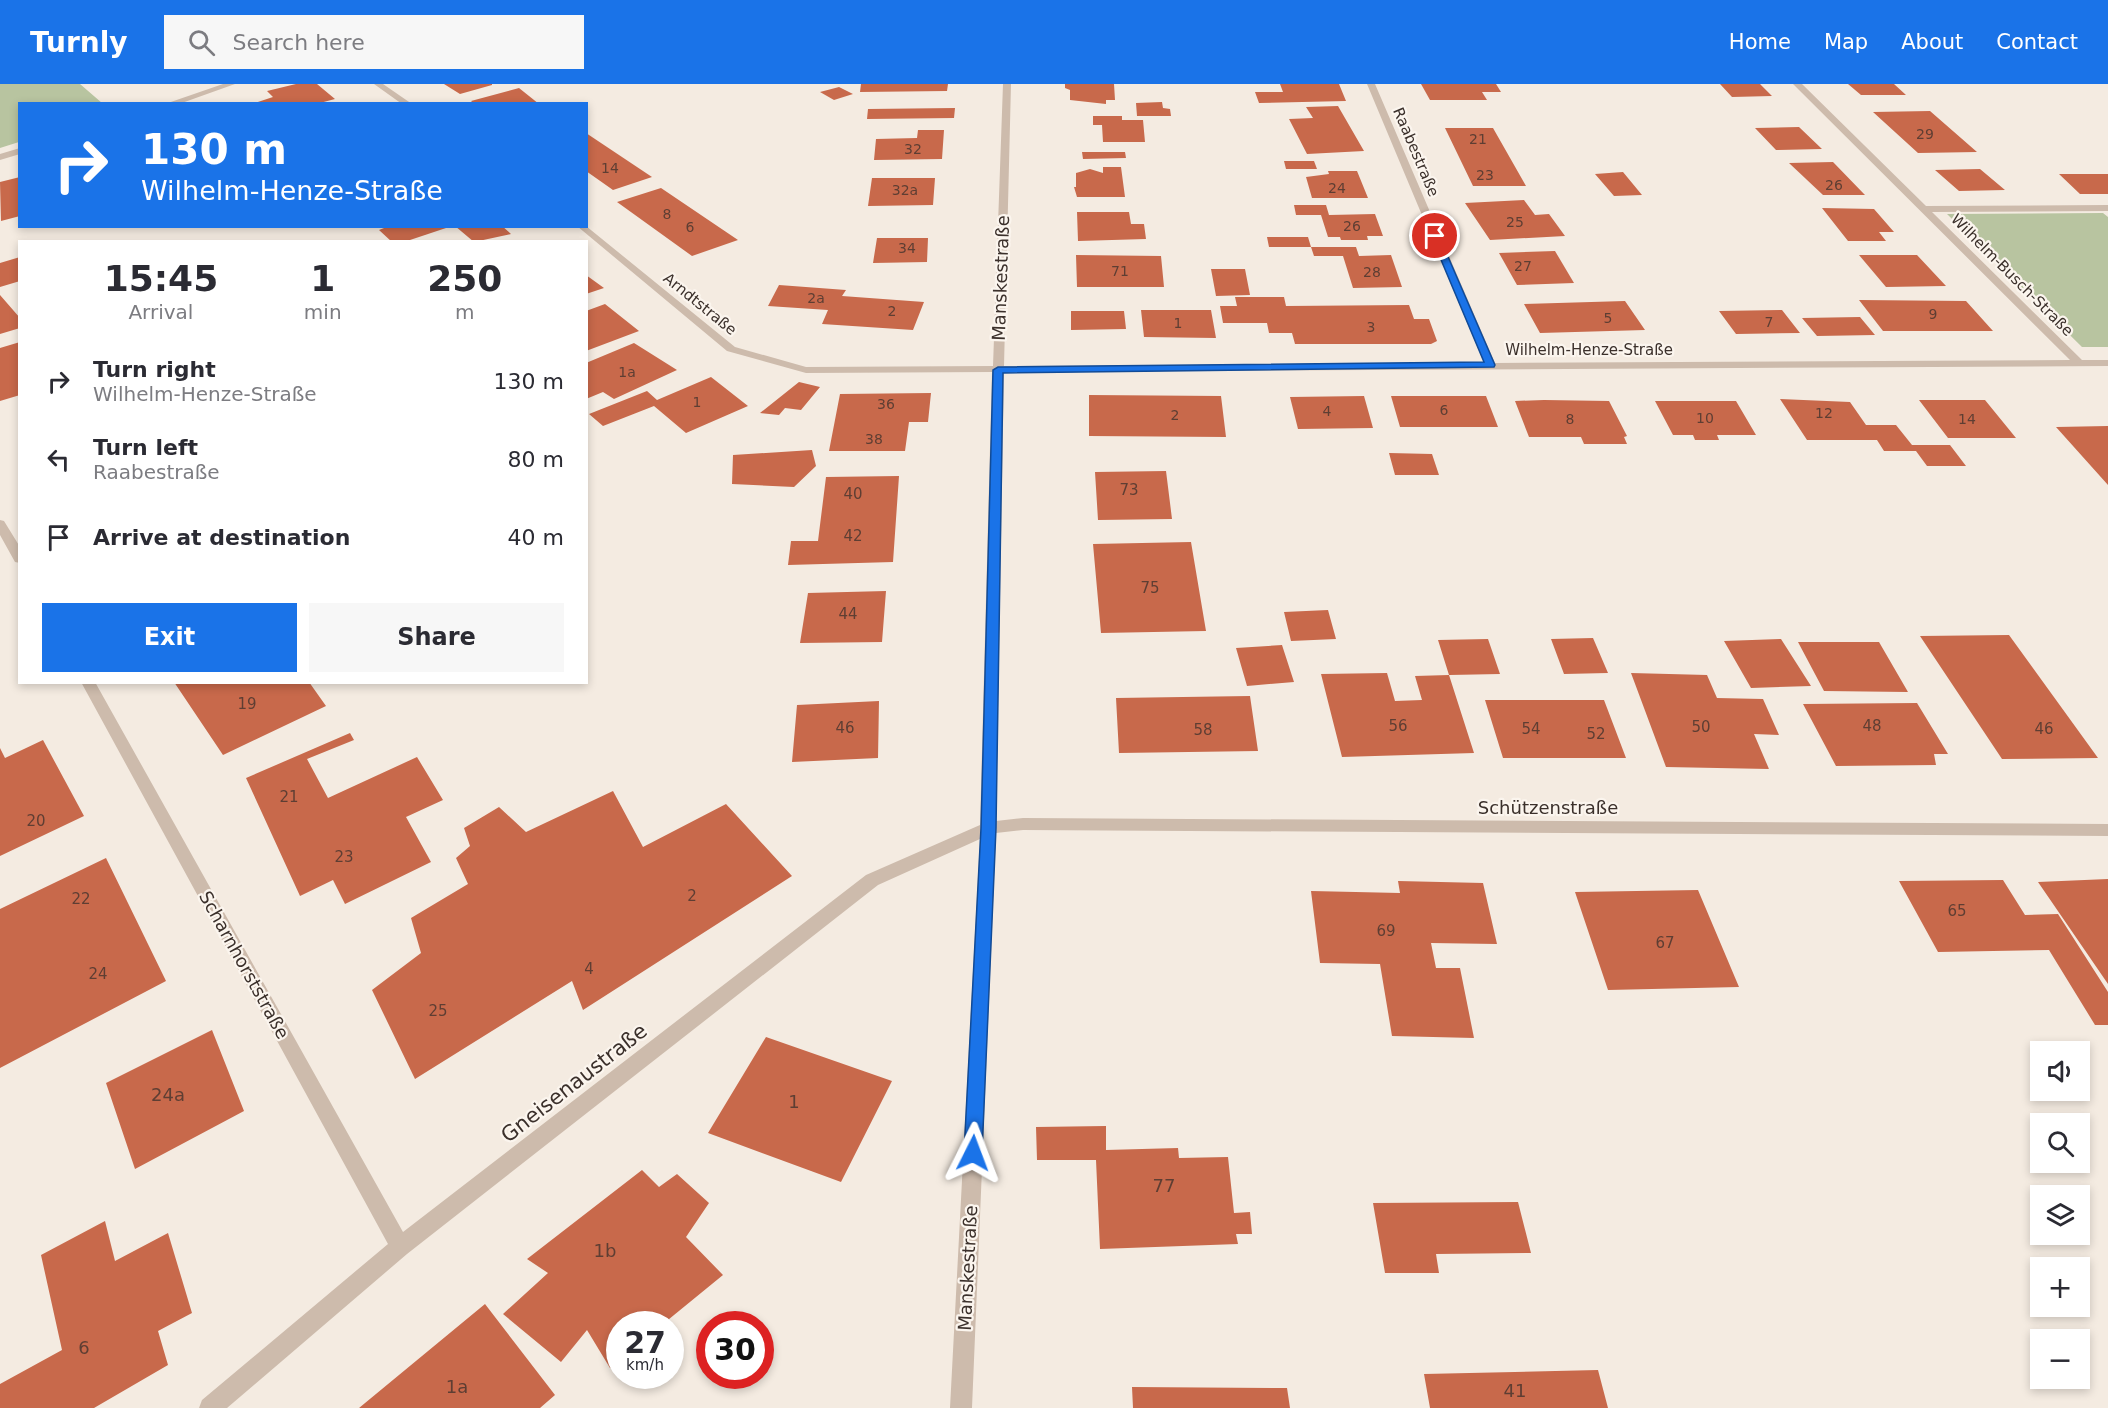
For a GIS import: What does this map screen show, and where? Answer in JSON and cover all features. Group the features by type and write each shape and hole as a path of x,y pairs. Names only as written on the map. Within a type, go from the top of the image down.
{"street":[{"path":"175,102 231,84"},
{"path":"378,84 405,102"},
{"name":"Manskestraße","path":"961,1408 988,828 998,370 1008,84"},
{"name":"Raabestraße","path":"1371,84 1490,365"},
{"name":"Wilhelm-Busch-Straße","path":"1797,84 2079,363"},
{"path":"0,157 18,152"},
{"name":"Wilhelm-Busch-Straße","path":"1924,209 2108,208"},
{"name":"Arndtstraße","path":"583,228 731,349 806,370 998,370"},
{"name":"Wilhelm-Henze-Straße","path":"998,370 1490,365 2108,363"},
{"path":"0,524 18,556"},
{"name":"Scharnhorststraße","path":"89,684 400,1247"},
{"name":"Schützenstraße","path":"988,828 1047,824 2108,830"},
{"name":"Gneisenaustraße","path":"210,1408 400,1247 872,880 988,828"}],"green space":[{"path":"0,84 80,84 101,102 18,102 18,142 0,148"},
{"path":"2103,213 2108,217 2108,347 2082,347 1947,214"}],"building":[{"path":"296,84 317,84 335,99 324,102 258,102 273,97 267,91"},
{"path":"444,84 492,84 492,85 460,94"},
{"path":"861,84 948,84 947,91 860,92"},
{"path":"1065,84 1114,84 1115,100 1106,100 1106,104 1070,100 1070,90 1065,88"},
{"path":"1280,84 1339,84 1346,101 1259,103 1255,92 1283,92"},
{"path":"1421,84 1496,84 1501,92 1482,92 1487,100 1430,100"},
{"path":"1720,84 1760,84 1772,96 1732,97"},
{"path":"1848,84 1894,84 1906,95 1861,95"},
{"path":"839,87 853,94 834,100 820,92"},
{"path":"519,88 536,102 472,102"},
{"path":"1162,102 1163,108 1170,109 1171,116 1137,116 1136,103"},
{"path":"1338,106 1364,151 1307,154 1289,119 1313,118 1306,107"},
{"path":"955,108 954,118 867,119 868,109"},
{"path":"1930,111 1977,152 1918,153 1873,112"},
{"path":"1093,116 1122,116 1122,120 1143,120 1145,142 1103,142 1102,125 1093,125"},
{"path":"1799,127 1822,149 1776,150 1755,128"},
{"path":"1445,128 1493,128 1526,186 1473,186"},
{"path":"918,130 944,130 942,159 874,160 876,139 917,138"},
{"path":"588,134 652,177 613,190 588,172"},
{"path":"1082,152 1125,152 1126,158 1083,159"},
{"path":"1284,161 1314,161 1317,169 1286,169"},
{"path":"1833,162 1865,195 1823,195 1789,163"},
{"path":"1103,167 1121,167 1125,197 1077,197 1074,187 1076,187 1076,173 1090,169 1103,173"},
{"path":"1980,169 2005,190 1959,191 1935,170"},
{"path":"1328,171 1357,171 1368,198 1312,198 1306,177 1329,174"},
{"path":"1623,172 1642,195 1614,196 1595,174"},
{"path":"2059,174 2108,174 2108,194 2080,194"},
{"path":"18,178 18,217 1,221 0,182"},
{"path":"872,178 935,178 933,205 868,206"},
{"path":"661,188 738,240 692,256 617,202"},
{"path":"1524,200 1535,215 1549,214 1565,236 1490,240 1465,203"},
{"path":"1294,205 1326,205 1329,215 1375,214 1383,236 1367,236 1368,240 1341,240 1340,237 1328,237 1321,215 1296,215"},
{"path":"1822,208 1874,209 1894,232 1879,232 1886,241 1848,241"},
{"path":"1077,212 1129,212 1131,224 1144,224 1146,239 1078,241"},
{"path":"384,228 446,228 410,240 390,240 379,230"},
{"path":"457,228 504,228 511,234 483,240 472,240"},
{"path":"1267,237 1308,237 1311,247 1269,247"},
{"path":"877,238 928,238 927,262 873,263"},
{"path":"1311,247 1356,247 1359,256 1391,255 1402,287 1353,288 1343,256 1314,256"},
{"path":"1555,251 1574,283 1517,285 1499,253"},
{"path":"1076,255 1161,256 1164,287 1077,287"},
{"path":"1859,255 1917,255 1946,286 1886,287"},
{"path":"18,258 18,282 0,287 0,263"},
{"path":"1211,269 1245,269 1250,295 1216,296"},
{"path":"588,276 604,288 588,293"},
{"path":"779,285 846,290 842,296 924,302 913,330 822,324 828,310 768,306"},
{"path":"0,295 18,316 18,329 0,334"},
{"path":"1235,297 1284,297 1286,306 1409,305 1414,319 1429,319 1437,341 1431,344 1295,344 1292,333 1269,333 1267,323 1223,323 1220,306 1237,306"},
{"path":"1859,300 1966,301 1993,331 1883,331"},
{"path":"1625,301 1645,330 1540,333 1524,304"},
{"path":"605,304 639,331 588,350 588,310"},
{"path":"1141,310 1211,310 1216,338 1144,337"},
{"path":"1782,310 1800,333 1736,334 1719,311"},
{"path":"1071,311 1124,311 1126,329 1071,330"},
{"path":"1860,317 1875,335 1817,336 1802,318"},
{"path":"18,343 18,396 0,401 0,348"},
{"path":"634,343 677,370 614,399 603,392 588,398 588,362"},
{"path":"711,377 748,406 686,433 654,406 603,426 589,414 647,391 657,400"},
{"path":"799,382 820,387 801,410 785,408 779,415 760,413"},
{"path":"931,393 928,422 909,422 905,451 829,451 840,394"},
{"path":"1089,395 1221,396 1226,437 1089,436"},
{"path":"1364,396 1373,428 1298,429 1290,397"},
{"path":"1391,396 1486,396 1498,427 1400,427"},
{"path":"1780,399 1850,402 1866,425 1896,425 1912,445 1950,445 1966,466 1927,466 1916,451 1884,451 1877,440 1807,440"},
{"path":"1919,400 1985,400 2016,438 1948,438"},
{"path":"1515,401 1609,401 1627,436 1624,437 1627,444 1584,444 1581,437 1529,437"},
{"path":"1655,401 1736,401 1756,435 1717,435 1719,440 1695,440 1693,435 1673,435"},
{"path":"2108,426 2108,485 2056,427"},
{"path":"812,450 816,466 794,487 732,484 733,455"},
{"path":"1389,453 1432,454 1439,475 1395,475"},
{"path":"1166,471 1172,519 1098,520 1095,472"},
{"path":"899,476 893,562 788,565 791,541 818,541 826,477"},
{"path":"1191,542 1206,631 1101,633 1093,544"},
{"path":"886,591 882,642 800,643 808,593"},
{"path":"1328,610 1336,639 1291,641 1284,612"},
{"path":"2009,635 2098,758 2002,759 1920,636"},
{"path":"1593,638 1608,673 1564,674 1551,639"},
{"path":"1488,639 1500,674 1449,675 1438,640"},
{"path":"1781,639 1811,686 1751,688 1724,641"},
{"path":"1798,642 1879,642 1908,692 1824,691"},
{"path":"1282,645 1294,682 1247,686 1236,648"},
{"path":"1387,673 1395,701 1422,700 1415,676 1449,675 1474,753 1342,757 1321,674"},
{"path":"1631,673 1707,675 1717,698 1763,699 1779,735 1754,734 1769,769 1666,767"},
{"path":"175,684 310,684 326,706 223,755"},
{"path":"1250,696 1258,751 1119,753 1116,698"},
{"path":"1485,700 1604,700 1626,758 1503,758"},
{"path":"879,701 878,758 792,762 797,705"},
{"path":"1917,703 1948,754 1934,754 1936,765 1836,766 1803,704"},
{"path":"350,733 354,740 307,759 328,798 417,757 443,800 406,817 431,862 345,904 333,880 300,896 246,778"},
{"path":"43,740 84,816 0,856 0,748 5,758"},
{"path":"613,791 643,847 726,804 792,876 583,1010 572,981 415,1079 372,990 421,953 411,918 468,884 456,858 470,846 464,828 499,807 526,832"},
{"path":"106,858 166,981 0,1068 0,909"},
{"path":"2108,879 2108,984 2038,882"},
{"path":"2003,880 2025,915 2058,914 2108,992 2108,1025 2095,1025 2049,950 1938,952 1899,881"},
{"path":"1398,881 1483,883 1497,944 1431,943 1436,968 1460,968 1474,1038 1392,1036 1380,964 1320,963 1311,891 1400,893"},
{"path":"1698,890 1739,987 1608,990 1575,892"},
{"path":"212,1030 244,1111 135,1169 106,1083"},
{"path":"766,1037 892,1081 841,1182 708,1133"},
{"path":"1106,1126 1106,1150 1178,1148 1179,1158 1228,1157 1234,1213 1250,1212 1252,1234 1236,1234 1238,1244 1100,1249 1096,1160 1037,1160 1036,1127"},
{"path":"642,1170 659,1187 677,1174 709,1203 686,1237 723,1275 679,1311 606,1311 606,1361 587,1330 561,1362 503,1314 548,1273 527,1259"},
{"path":"1518,1202 1531,1253 1436,1254 1439,1273 1385,1273 1373,1203"},
{"path":"105,1221 115,1261 168,1233 192,1313 158,1331 168,1365 94,1408 0,1408 0,1384 62,1350 41,1255"},
{"path":"485,1304 555,1395 540,1408 359,1408"},
{"path":"1598,1370 1608,1408 1430,1408 1424,1374"},
{"path":"1132,1387 1287,1388 1290,1408 1133,1408"}],"route":[{"path":"973,1153 988,828 998,370 1490,365 1435,236"}]}
